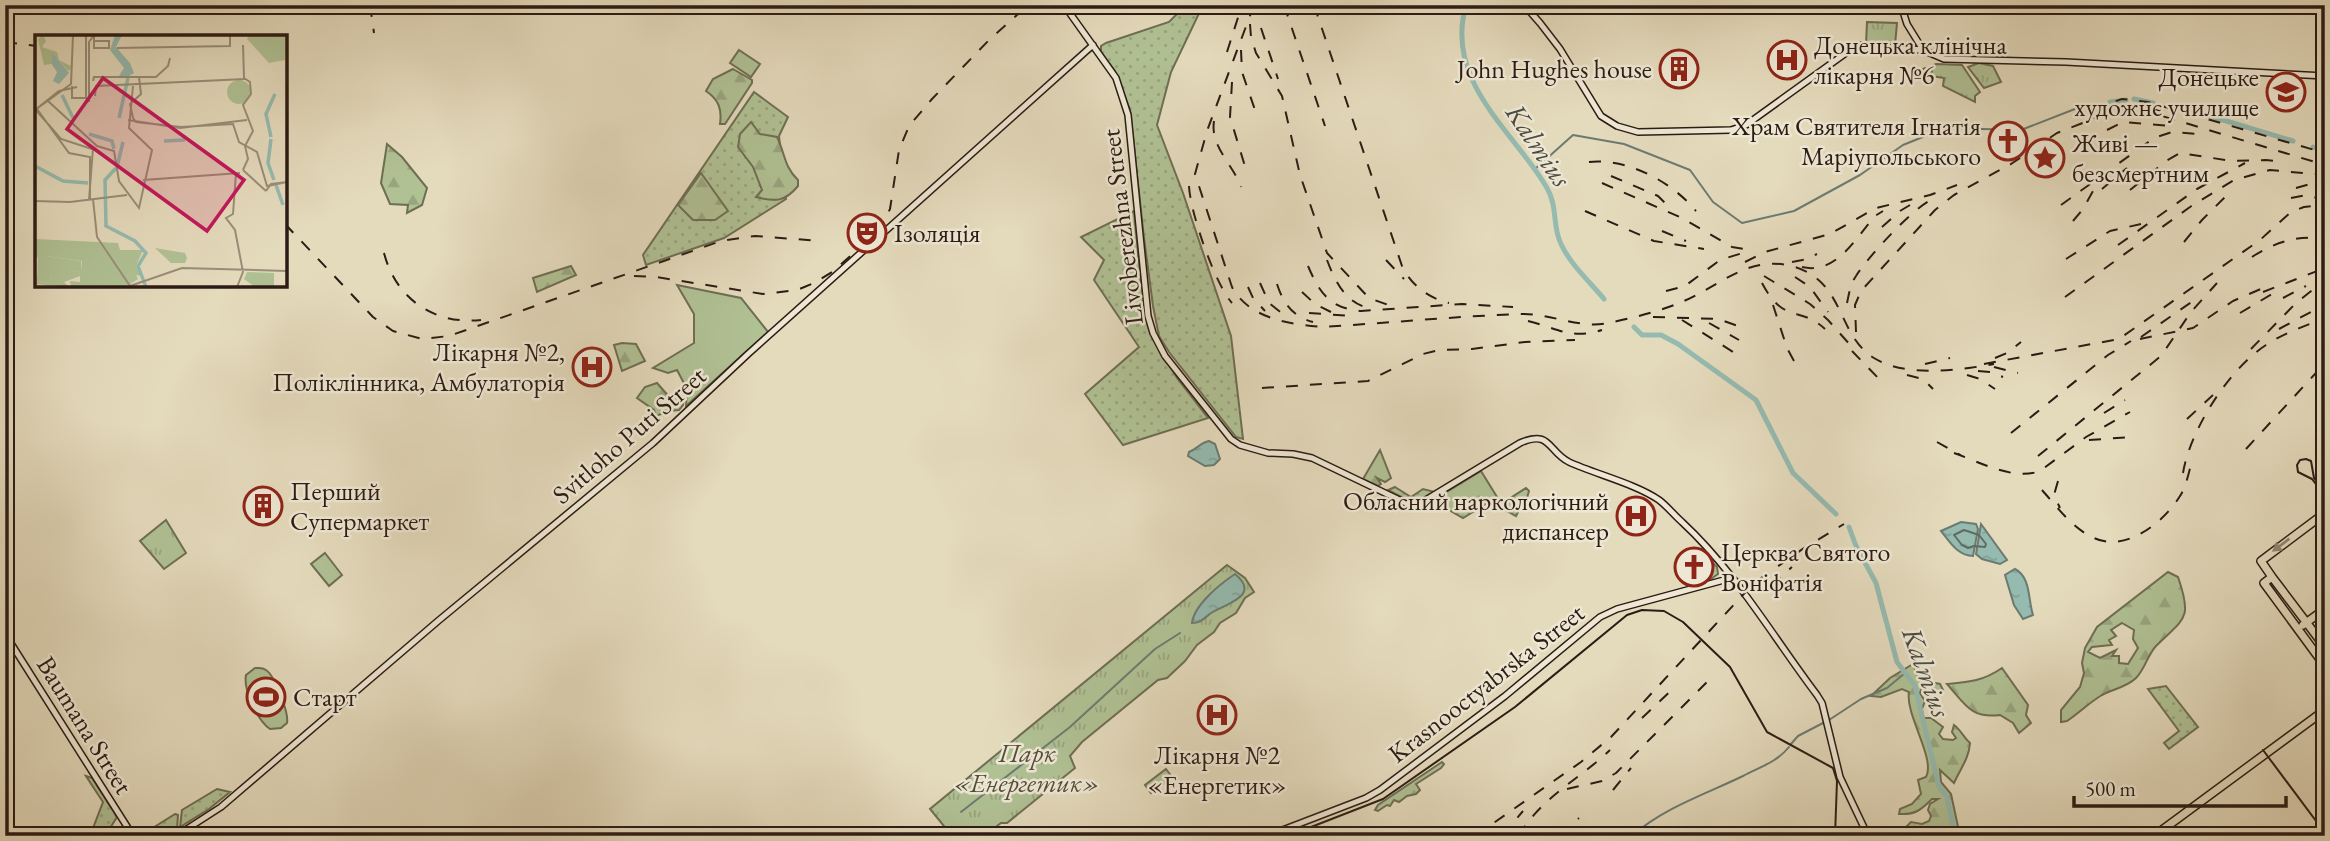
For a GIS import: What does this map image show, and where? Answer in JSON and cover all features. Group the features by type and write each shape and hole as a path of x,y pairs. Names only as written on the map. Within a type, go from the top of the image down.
{"main road":[{"name":"Livoberezhna Street","path":"1064,5 1116,78 1128,115 1143,282 1153,333 1165,356 1231,439 1255,451 1312,458 1416,506 1520,443 1529,439 1541,439 1567,461 1658,499 1697,536 1735,581 1821,701 1840,777 1868,836"},
{"path":"1524,5 1560,49 1601,116 1617,126 1638,132 1731,130 1746,125 1857,45 1923,50 1938,58 1950,60 2043,61 2325,76"},
{"path":"1901,5 1907,24 1923,50"},
{"name":"Svitloho Puti Street","path":"176,836 221,807 438,621 653,443 748,354 1093,45"},
{"path":"2325,513 2262,559 2272,577 2325,647"},
{"path":"1716,558 1721,571 1717,582"},
{"path":"2272,577 2264,583 2325,666"},
{"name":"Krasnooctyabrska Street","path":"1267,836 1366,798 1380,790 1505,696 1608,612 1717,582 1730,579 1735,581"},
{"path":"2297,629 2325,609"},
{"name":"Baumana Street","path":"5,635 133,836"},
{"path":"2154,836 2325,710"}],"green space":[{"path":"1186,5 1203,5 1171,72 1157,125 1231,336 1243,439 1236,437 1159,336 1144,238 1130,110 1115,71 1101,52 1101,46 1106,43 1169,22"},
{"path":"1867,22 1897,23 1895,45 1866,44"},
{"path":"739,50 760,64 751,77 730,63"},
{"path":"1979,63 1993,66 2001,82 1984,88 1968,67"},
{"path":"1936,64 1962,65 1980,92 1975,96 1975,102 1943,86 1944,78 1925,75 1923,69 1931,73 1929,67"},
{"path":"733,69 752,80 752,83 725,124 720,124 719,105 706,91 713,79"},
{"path":"754,92 788,117 779,136 786,199 724,238 646,265 643,255"},
{"path":"751,122 760,134 777,137 787,165 798,180 798,186 784,198 769,200 756,197 762,190 753,167 738,147 740,134"},
{"path":"387,144 402,157 427,188 422,205 407,213 408,205 390,204 381,183"},
{"path":"701,173 728,211 715,220 693,220 678,205"},
{"path":"1134,211 1141,283 1152,337 1177,378 1208,418 1123,445 1085,394 1139,347 1094,280 1104,260 1081,237"},
{"path":"571,266 576,275 537,292 533,278"},
{"path":"677,285 741,298 768,332 686,406 687,389 677,370 668,373 653,368 694,343 694,314"},
{"path":"636,344 645,361 622,371 614,345"},
{"path":"657,383 671,399 685,387 683,405 679,410 656,416 654,410 637,398 645,387"},
{"path":"1380,450 1391,478 1385,482 1377,478 1381,484 1378,486 1363,479"},
{"path":"1481,471 1497,497 1463,518 1442,506 1427,504"},
{"path":"1395,487 1411,497 1423,489 1435,492 1412,500 1388,490"},
{"path":"1526,488 1529,491 1524,508 1519,510 1516,516 1498,506"},
{"path":"166,520 186,553 164,569 140,541"},
{"path":"325,553 342,575 329,586 311,564"},
{"path":"1710,560 1717,567 1718,574 1705,583 1702,565"},
{"name":"Парк «Енергетик»","path":"1227,565 1245,578 1254,592 1245,598 1236,613 1220,623 1167,678 1158,680 1082,742 1070,756 1075,768 1007,823 1001,823 984,836 966,836 962,832 952,836 930,809"},
{"path":"2168,572 2178,577 2185,602 2183,617 2156,646 2136,678 2102,695 2067,721 2061,722 2061,710 2080,687 2084,673 2082,663 2085,648 2097,627","holes":["2122,623 2134,630 2133,639 2138,648 2128,664 2119,663 2119,656 2112,656 2116,650 2100,658 2088,652 2092,647 2112,645 2109,640 2116,636 2111,630"]},
{"path":"1913,664 1919,680 1940,684 1943,690 1934,692 1934,698 1930,700 1930,691 1922,687 1920,693 1925,701 1923,718 1931,718 1943,727 1939,734 1943,739 1956,738 1952,732 1954,725 1970,743 1966,759 1954,783 1940,770 1941,782 1951,794 1960,836 1903,836 1904,829 1911,822 1922,824 1929,821 1930,804 1938,799 1932,799 1914,813 1899,814 1900,809 1912,804 1921,794 1918,780 1926,777 1927,759 1911,712 1909,692 1902,689 1881,697 1871,696 1890,678"},
{"name":"Старт","path":"255,668 262,668 270,674 284,703 287,723 281,728 270,729 252,705 246,675"},
{"path":"2002,668 2028,705 2026,715 2031,723 2019,733 2013,723 2000,715 1982,715 1969,708 1947,684 1976,680"},
{"path":"2166,686 2198,727 2169,749 2164,743 2179,731 2148,689"},
{"path":"1442,762 1444,764 1441,768 1416,784 1420,790 1416,794 1399,802 1394,800 1390,806 1375,810 1378,805"},
{"path":"1166,769 1172,777 1151,793 1145,785"},
{"path":"86,776 92,778 117,817 105,836 90,836 103,802"},
{"path":"217,789 230,792 180,827 182,810"},
{"path":"175,814 178,815 177,829 166,836 140,836"}],"water":[{"path":"1209,441 1215,444 1220,459 1214,465 1205,466 1188,456 1189,452"},
{"path":"1961,522 1976,524 1978,529 1973,556 1959,551 1941,531"},
{"path":"1981,524 2007,560 2000,564 1982,559 1976,554"},
{"path":"2015,569 2024,577 2033,615 2023,619 2014,605 2005,575"},
{"path":"1235,574 1245,588 1243,594 1232,603 1192,623 1203,602"}],"waterway":[{"name":"Kalmius","path":"1466,5 1462,33 1465,58 1473,81 1486,104 1547,188 1553,202 1558,237 1565,251 1604,299"},
{"path":"2134,99 2153,103"},
{"path":"2110,102 2126,100"},
{"path":"1534,170 1573,135 1624,144 1690,170 1713,202 1742,223 1794,211 1860,175 1903,145 1945,128 2021,130 2080,107 2101,104"},
{"path":"2174,108 2182,109"},
{"path":"2203,114 2293,141"},
{"path":"2313,147 2325,151"},
{"name":"Kalmius","path":"1634,327 1642,335 1661,335 1678,344 1756,400 1793,473 1836,514"},
{"name":"Kalmius","path":"1849,527 1876,583 1897,662 1915,686 1939,787 1947,797 1955,836"},
{"path":"961,812 1070,727 1155,649 1180,633"},
{"path":"1829,720 1861,699 1887,688 1905,673"},
{"path":"1791,744 1798,736 1823,723"},
{"path":"1632,836 1671,809 1768,764 1789,747"}],"tram line":[{"path":"2325,493 2314,478 2311,461 2300,460 2297,465 2298,472 2312,479 2325,496"},
{"path":"1288,836 1383,799 1515,707 1627,615 1642,610 1664,611 1683,622 1730,667 1767,732 1833,768 1837,781 1835,836"},
{"path":"2263,750 2325,833"}],"railway":[{"path":"370,5 374,33"},
{"path":"1227,52 1242,5"},
{"path":"1254,5 1207,131 1195,174 1232,287 1239,298 1260,313 1297,324 1322,327 1524,314 1598,324 1666,308 1746,269 1773,264 1806,271 1820,281 1830,293 1861,348 1887,364 1933,371 1994,364"},
{"path":"1284,5 1325,126"},
{"path":"1314,5 1402,266 1421,290 1449,303"},
{"path":"634,276 763,294 797,290 832,272 869,240 883,223 890,209 899,150 909,126 989,40 1027,6"},
{"path":"1250,24 1256,53 1282,96 1300,175 1327,253 1369,298 1391,306"},
{"path":"1261,28 1278,79"},
{"path":"5,42 35,46"},
{"path":"1241,50 1242,72 1255,110"},
{"path":"1232,82 1230,117 1247,173"},
{"path":"2093,109 2122,99 2148,102 2325,153"},
{"path":"1856,332 1855,305 1861,291 1935,210 1954,195 2011,164 2057,133 2108,113 2128,109 2142,110 2325,165"},
{"path":"1214,121 1215,139 1241,187"},
{"path":"2107,130 2123,122 2170,126"},
{"path":"2061,205 2154,138 2172,132 2198,134"},
{"path":"2130,190 2180,153 2232,161 2284,162"},
{"path":"1589,162 1619,164 1648,174 1675,191 1696,211"},
{"path":"2118,245 2197,189 2245,163"},
{"path":"2102,189 2127,168"},
{"path":"2065,297 2190,207 2234,180 2270,170 2325,175"},
{"path":"1611,176 1658,196 1671,209"},
{"path":"2073,221 2099,180"},
{"path":"1602,183 1682,218 1732,247 1745,249"},
{"path":"2296,188 2310,184 2325,185"},
{"path":"1745,262 1765,252 1830,234 1876,208 1930,195 1957,185"},
{"path":"1189,186 1204,247 1218,280 1232,303"},
{"path":"2184,242 2232,190"},
{"path":"2291,198 2306,195 2325,200"},
{"path":"1847,303 1854,279 1870,258 1902,223 1931,200"},
{"path":"1882,227 1910,205"},
{"path":"1984,364 2119,339 2260,240 2291,212 2304,207 2325,205"},
{"path":"1585,211 1654,241 1704,249"},
{"path":"1802,267 1825,266 1835,260 1875,216 1883,211"},
{"path":"2066,259 2110,231 2141,224"},
{"path":"287,226 373,317 393,331 422,339 449,336 721,241 755,236 820,241"},
{"path":"1662,231 1686,241"},
{"path":"2252,257 2287,241 2325,239"},
{"path":"1666,291 1685,286 1720,260 1749,251"},
{"path":"384,253 398,284 419,306 448,318 481,320"},
{"path":"1792,262 1817,254"},
{"path":"1327,260 1337,283 1347,296 1368,308"},
{"path":"1386,260 1404,279"},
{"path":"1308,266 1327,298 1350,309 1361,311 1462,304 1513,307"},
{"path":"2263,292 2325,268"},
{"path":"1764,276 1810,304 1852,347"},
{"path":"1795,277 1810,287 1828,312"},
{"path":"2251,349 2295,304 2325,280"},
{"path":"1260,283 1269,303 1289,319"},
{"path":"1762,283 1777,305 1816,322 1825,329"},
{"path":"2038,456 2161,356 2191,312 2217,283"},
{"path":"1277,284 1290,308 1300,317 1313,322"},
{"path":"2140,339 2193,328 2233,301 2270,285"},
{"path":"2283,298 2306,286"},
{"path":"1248,287 1253,298 1265,311"},
{"path":"1302,292 1315,304 1331,312"},
{"path":"2240,313 2272,294"},
{"path":"2141,337 2193,301"},
{"path":"1773,305 1794,361"},
{"path":"2279,329 2322,306"},
{"path":"1309,313 1351,316"},
{"path":"1653,317 1718,319 1741,327"},
{"path":"2183,473 2187,456 2203,420 2238,369 2266,345 2325,318"},
{"path":"1682,320 1738,355"},
{"path":"1528,321 1572,333 1602,330"},
{"path":"1709,323 1739,340"},
{"path":"1262,388 1368,381 1423,354 1439,350 1575,340"},
{"path":"2011,433 2108,355 2131,341"},
{"path":"1995,358 2021,342"},
{"path":"1852,351 1883,383"},
{"path":"1925,364 1950,358"},
{"path":"2246,449 2325,363"},
{"path":"1994,367 2018,373"},
{"path":"1978,371 2003,377"},
{"path":"1907,375 1923,379 1933,389"},
{"path":"1967,375 1980,379 1995,389"},
{"path":"2187,419 2213,395"},
{"path":"2104,413 2125,400"},
{"path":"1954,453 2008,472 2019,474 2040,471 2086,437 2130,412"},
{"path":"2089,440 2131,437"},
{"path":"1937,442 1962,456"},
{"path":"2042,490 2066,517 2086,534 2106,542 2119,541 2143,532 2164,516 2182,492 2191,465"},
{"path":"2058,481 2054,495 2060,508"},
{"path":"1475,836 1581,762 1611,737 1754,583 1844,524"},
{"path":"1771,585 1792,567"},
{"path":"1567,789 1602,781 1616,773 1707,682"},
{"path":"1642,718 1675,687"},
{"path":"1519,836 1527,823 1549,800 1610,750"},
{"path":"1613,790 1631,768"},
{"path":"1502,836 1523,811"},
{"path":"1561,836 1579,818"},
{"path":"1577,836 1585,828"}],"place":[{"name":"Донецька клінічна лікарня №6","path":"1787,60"},
{"name":"John Hughes house","path":"1679,69"},
{"name":"Донецьке художнє училище","path":"2286,92"},
{"name":"Храм Святителя Ігнатія Маріупольського","path":"2008,141"},
{"name":"Живі — безсмертним","path":"2045,158"},
{"name":"Ізоляція","path":"867,233"},
{"name":"Лікарня №2, Поліклінника, Амбулаторія","path":"592,367"},
{"name":"Перший Супермаркет","path":"263,506"},
{"name":"Обласний наркологічний диспансер","path":"1636,516"},
{"name":"Церква Святого Воніфатія","path":"1694,567"},
{"name":"Старт","path":"266,697"},
{"name":"Лікарня №2 «Енергетик»","path":"1217,715"}]}
